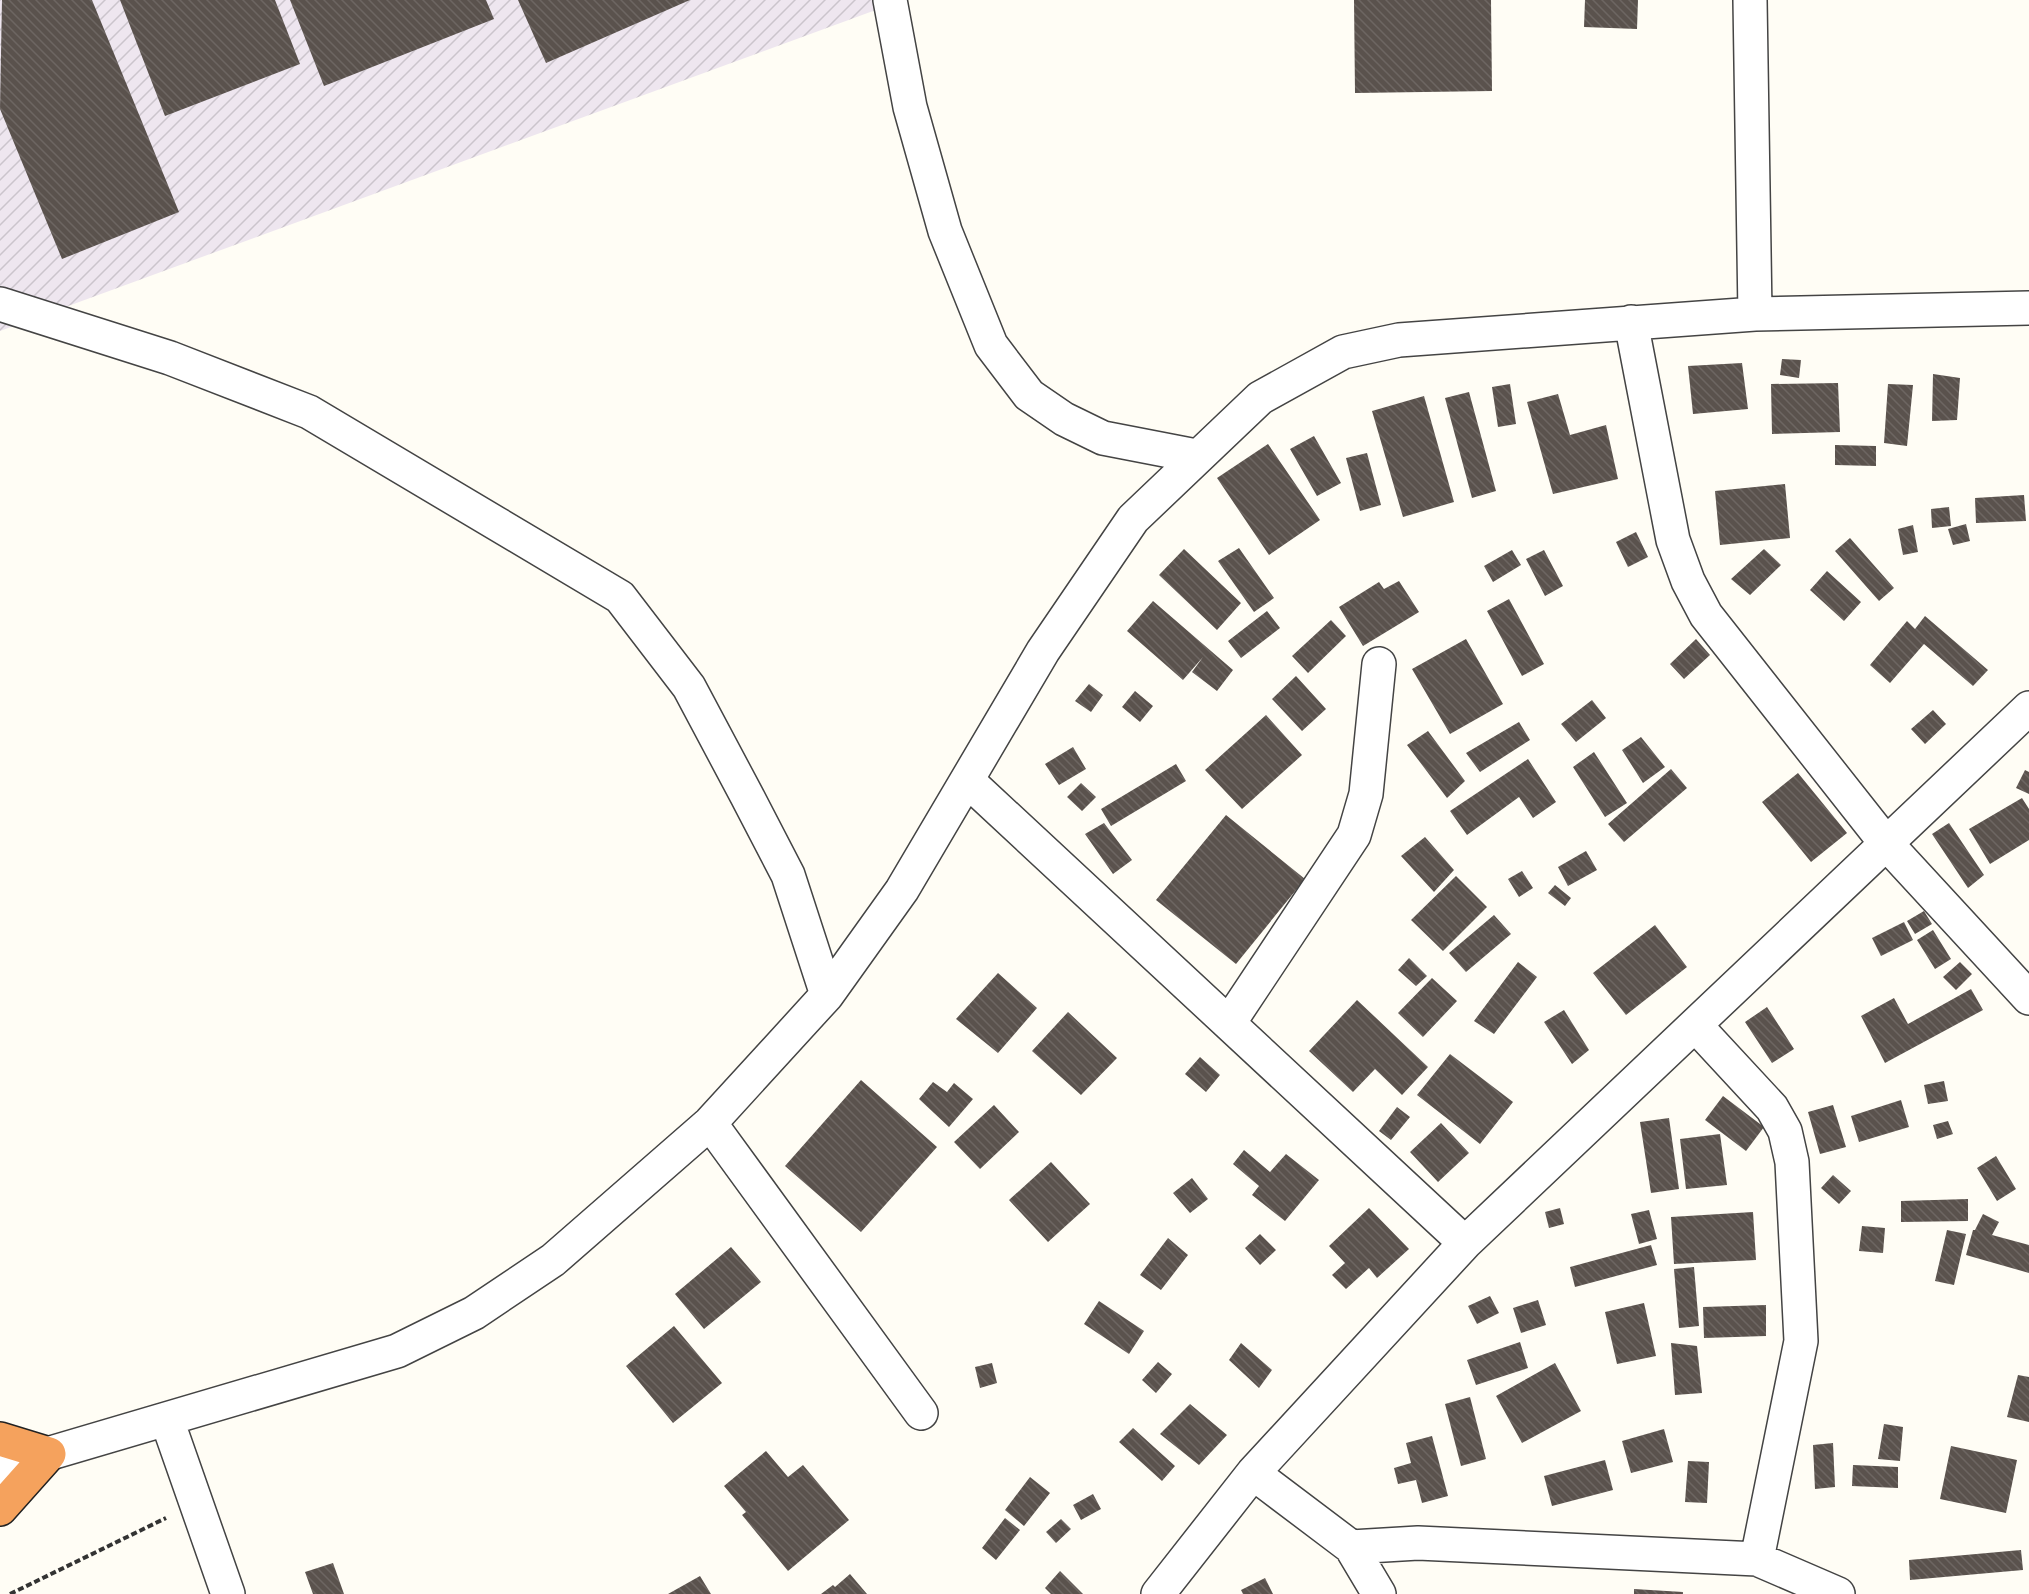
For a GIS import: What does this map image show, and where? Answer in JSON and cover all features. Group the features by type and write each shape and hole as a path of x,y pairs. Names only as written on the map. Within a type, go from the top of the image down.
{"highway":[{"path":"0,1439 49,1454 0,1509"}],"street":[{"path":"890,0 910,107 943,222 991,345 1029,395 1064,419 1103,438 1196,456"},
{"path":"1750,0 1755,314"},
{"path":"0,304 170,358 309,412 620,597 689,687 747,796 788,875 827,995"},
{"path":"0,1468 397,1351 474,1313 553,1260 710,1123 827,995 902,890 1043,651 1133,519 1196,456 1260,398 1343,352 1399,340 1755,314 2029,308"},
{"path":"1631,322 1673,540 1688,581 1706,615 1884,842 2029,998"},
{"path":"1229,1023 1354,835 1366,794 1379,664"},
{"path":"1158,1594 1253,1473 1465,1243 1696,1026 1884,842 2029,708"},
{"path":"968,781 1465,1243"},
{"path":"1696,1026 1772,1108 1785,1131 1792,1162 1801,1341 1757,1559"},
{"path":"710,1123 921,1413"},
{"path":"167,1420 228,1594"},
{"path":"1253,1473 1351,1547 1379,1594"},
{"path":"1351,1547 1418,1543 1757,1559 1838,1594"}],"path":[{"path":"10,1594 197,1502"}],"shaded area":[{"path":"0,0 903,0 0,331"}],"building":[{"path":"2,0 92,0 179,212 62,259 0,109"},
{"path":"120,0 275,0 300,64 165,116"},
{"path":"290,0 486,0 494,19 324,86"},
{"path":"518,0 690,0 546,63"},
{"path":"1354,0 1491,0 1492,91 1355,93"},
{"path":"1585,0 1638,0 1637,29 1584,27"},
{"path":"1782,359 1801,360 1799,378 1780,375"},
{"path":"1742,363 1748,409 1693,414 1688,366"},
{"path":"1933,374 1960,378 1957,420 1932,421"},
{"path":"1838,383 1840,432 1772,434 1771,384"},
{"path":"1510,384 1516,424 1498,427 1492,387"},
{"path":"1888,384 1913,385 1907,446 1884,443"},
{"path":"1469,392 1496,491 1472,498 1445,398"},
{"path":"1558,394 1570,435 1606,425 1618,479 1553,494 1527,402"},
{"path":"1424,396 1454,502 1403,517 1372,411"},
{"path":"1314,436 1341,483 1317,496 1290,449"},
{"path":"1268,444 1320,520 1269,555 1217,478"},
{"path":"1835,445 1876,446 1876,466 1835,465"},
{"path":"1367,453 1381,505 1360,511 1346,458"},
{"path":"1785,484 1790,538 1720,545 1715,491"},
{"path":"2024,495 2026,521 1976,523 1975,498"},
{"path":"1949,507 1951,526 1932,528 1931,509"},
{"path":"1966,524 1970,541 1953,545 1948,529"},
{"path":"1913,525 1918,552 1903,555 1898,529"},
{"path":"1636,532 1648,557 1628,567 1616,542"},
{"path":"1850,538 1894,588 1879,601 1835,551"},
{"path":"1239,548 1274,598 1254,612 1218,561"},
{"path":"1184,549 1241,603 1217,630 1159,575"},
{"path":"1764,549 1781,565 1750,595 1731,579"},
{"path":"1512,550 1521,565 1493,582 1484,566"},
{"path":"1544,550 1563,586 1545,596 1526,559"},
{"path":"1827,571 1861,602 1844,621 1810,590"},
{"path":"1399,581 1419,612 1363,646 1339,607 1379,582 1384,589"},
{"path":"1509,599 1544,664 1522,676 1487,611"},
{"path":"1153,601 1233,670 1217,691 1192,672 1203,657 1183,680 1127,631"},
{"path":"1267,611 1280,628 1241,658 1228,641"},
{"path":"1925,616 1988,670 1973,686 1924,644 1890,683 1870,665 1907,621 1915,629"},
{"path":"1331,620 1346,636 1308,673 1292,656"},
{"path":"1466,639 1503,704 1450,734 1412,669"},
{"path":"1696,639 1710,655 1684,679 1670,664"},
{"path":"1296,676 1326,709 1302,731 1272,699"},
{"path":"1089,684 1103,695 1091,712 1075,701"},
{"path":"1135,691 1153,706 1140,722 1122,707"},
{"path":"1592,700 1606,718 1576,742 1561,724"},
{"path":"1933,710 1946,724 1925,744 1911,729"},
{"path":"1266,715 1302,755 1242,809 1205,770"},
{"path":"1519,722 1530,740 1480,772 1466,753"},
{"path":"1428,731 1465,781 1447,798 1407,745"},
{"path":"1641,737 1665,767 1643,783 1622,750"},
{"path":"1073,747 1086,769 1059,785 1045,764"},
{"path":"1594,752 1627,803 1605,817 1573,767"},
{"path":"1528,759 1556,802 1533,818 1519,797 1467,835 1450,811"},
{"path":"1176,764 1186,781 1111,826 1101,809"},
{"path":"1671,769 1687,788 1624,842 1608,824"},
{"path":"2025,770 2029,772 2029,794 2016,788"},
{"path":"1798,773 1847,833 1811,862 1762,802"},
{"path":"1081,783 1096,797 1082,811 1067,797"},
{"path":"2022,798 2029,809 2029,840 1990,864 1969,829"},
{"path":"1226,815 1305,879 1236,964 1156,900"},
{"path":"1104,823 1132,860 1113,874 1085,834"},
{"path":"1949,823 1984,875 1968,888 1932,834"},
{"path":"1425,837 1454,870 1434,892 1401,856"},
{"path":"1586,851 1597,870 1568,886 1558,867"},
{"path":"1522,871 1533,888 1519,897 1508,879"},
{"path":"1456,876 1487,907 1443,951 1411,920"},
{"path":"1555,885 1571,898 1565,906 1548,893"},
{"path":"1924,911 1932,924 1915,934 1907,921"},
{"path":"1494,915 1511,934 1466,972 1449,953"},
{"path":"1904,922 1913,940 1881,956 1872,938"},
{"path":"1655,925 1687,967 1626,1015 1593,973"},
{"path":"1933,930 1951,959 1935,969 1917,940"},
{"path":"1409,958 1427,976 1416,986 1398,970"},
{"path":"1518,962 1537,977 1494,1034 1474,1021"},
{"path":"1960,962 1972,974 1956,990 1943,977"},
{"path":"998,973 1037,1008 998,1053 956,1019"},
{"path":"1432,978 1457,1001 1423,1037 1398,1013"},
{"path":"1971,989 1983,1010 1885,1063 1861,1016 1894,998 1908,1024"},
{"path":"1357,1000 1428,1067 1402,1095 1375,1069 1353,1092 1309,1051"},
{"path":"1767,1007 1794,1049 1772,1063 1745,1022"},
{"path":"1564,1010 1589,1050 1572,1064 1544,1022"},
{"path":"1068,1012 1117,1058 1081,1095 1032,1051"},
{"path":"1450,1054 1513,1102 1480,1144 1417,1095"},
{"path":"1200,1057 1220,1075 1206,1092 1185,1074"},
{"path":"861,1080 937,1147 861,1232 785,1166"},
{"path":"1944,1081 1948,1101 1928,1104 1924,1085"},
{"path":"933,1082 947,1092 954,1083 973,1099 949,1127 919,1099"},
{"path":"1723,1096 1764,1127 1746,1151 1705,1120"},
{"path":"1901,1100 1909,1127 1859,1142 1851,1116"},
{"path":"994,1105 1019,1132 980,1169 954,1142"},
{"path":"1833,1105 1846,1147 1820,1154 1808,1112"},
{"path":"1397,1107 1410,1117 1391,1140 1379,1131"},
{"path":"1669,1118 1679,1189 1651,1193 1640,1122"},
{"path":"1948,1121 1953,1134 1937,1139 1933,1125"},
{"path":"1441,1123 1469,1153 1438,1182 1410,1152"},
{"path":"1720,1134 1727,1185 1686,1189 1680,1139"},
{"path":"1244,1150 1270,1172 1286,1154 1319,1180 1285,1221 1252,1195 1259,1186 1233,1164"},
{"path":"1996,1156 2016,1189 1997,1201 1977,1168"},
{"path":"1051,1162 1090,1204 1048,1242 1009,1200"},
{"path":"1833,1175 1851,1191 1839,1204 1821,1188"},
{"path":"1192,1178 1208,1199 1190,1213 1173,1193"},
{"path":"1968,1199 1968,1221 1901,1222 1901,1201"},
{"path":"1369,1208 1409,1249 1377,1278 1369,1268 1346,1289 1332,1275 1345,1263 1329,1246"},
{"path":"1560,1208 1564,1224 1549,1228 1545,1212"},
{"path":"1649,1210 1657,1239 1639,1244 1631,1214"},
{"path":"1753,1212 1756,1260 1674,1264 1671,1217"},
{"path":"1983,1214 1999,1222 1992,1235 2029,1245 2029,1273 1966,1255 1973,1230"},
{"path":"1862,1226 1885,1228 1883,1253 1859,1251"},
{"path":"1947,1230 1966,1234 1954,1285 1935,1281"},
{"path":"1260,1234 1276,1250 1260,1265 1245,1248"},
{"path":"1168,1238 1188,1255 1161,1290 1140,1275"},
{"path":"1651,1245 1657,1265 1575,1287 1570,1267"},
{"path":"731,1247 761,1282 704,1329 675,1294"},
{"path":"1694,1267 1699,1326 1679,1328 1674,1269"},
{"path":"1490,1296 1499,1313 1477,1324 1468,1306"},
{"path":"1538,1300 1546,1325 1521,1333 1513,1308"},
{"path":"1099,1301 1144,1331 1129,1354 1084,1324"},
{"path":"1644,1303 1656,1356 1617,1364 1605,1312"},
{"path":"1766,1305 1766,1336 1704,1338 1703,1307"},
{"path":"674,1326 722,1383 673,1423 626,1366"},
{"path":"1520,1342 1528,1368 1476,1385 1467,1360"},
{"path":"1241,1343 1272,1370 1259,1388 1229,1360"},
{"path":"1671,1343 1697,1346 1702,1393 1675,1395"},
{"path":"1158,1362 1172,1374 1156,1393 1142,1380"},
{"path":"992,1363 997,1383 980,1388 975,1367"},
{"path":"1555,1363 1581,1411 1522,1443 1496,1396"},
{"path":"2018,1375 2029,1377 2029,1422 2007,1417"},
{"path":"1470,1397 1486,1459 1461,1466 1445,1404"},
{"path":"1190,1404 1227,1435 1199,1465 1160,1434"},
{"path":"1884,1424 1903,1427 1900,1461 1878,1459"},
{"path":"1133,1428 1175,1466 1162,1481 1119,1442"},
{"path":"1664,1429 1673,1462 1631,1473 1622,1441"},
{"path":"1432,1436 1448,1496 1422,1503 1416,1480 1398,1484 1394,1468 1411,1463 1406,1443"},
{"path":"1833,1443 1835,1487 1815,1489 1813,1445"},
{"path":"1951,1446 2017,1460 2006,1513 1940,1499"},
{"path":"766,1451 788,1477 803,1465 849,1520 788,1571 742,1515 746,1512 724,1486"},
{"path":"1605,1460 1613,1490 1552,1506 1544,1476"},
{"path":"1688,1461 1709,1462 1707,1503 1685,1502"},
{"path":"1853,1465 1898,1467 1898,1488 1852,1486"},
{"path":"1030,1477 1050,1493 1024,1526 1005,1510"},
{"path":"1093,1494 1101,1509 1081,1520 1073,1505"},
{"path":"1005,1518 1020,1530 996,1560 982,1548"},
{"path":"1061,1519 1071,1529 1056,1543 1046,1532"},
{"path":"2021,1550 2023,1570 1910,1580 1909,1560"},
{"path":"333,1563 344,1594 313,1594 305,1572"},
{"path":"1060,1571 1083,1594 1051,1594 1045,1588"},
{"path":"850,1574 867,1594 821,1594 833,1585 835,1587"},
{"path":"700,1576 711,1594 668,1594"},
{"path":"1265,1578 1273,1594 1243,1594 1241,1590"},
{"path":"1634,1589 1683,1592 1683,1594 1634,1594"}]}
